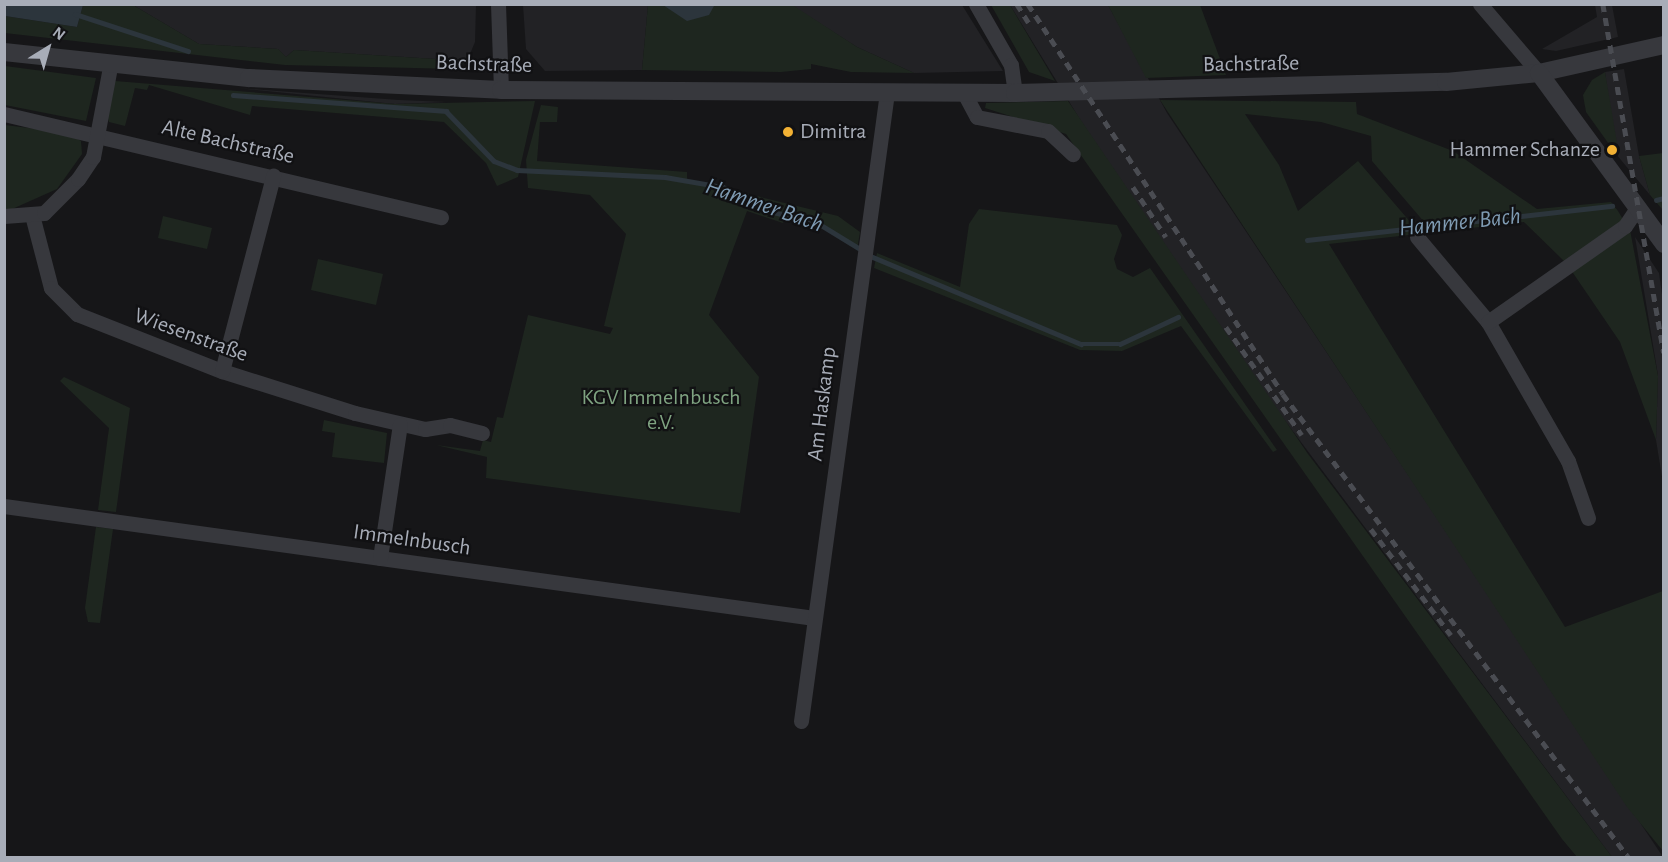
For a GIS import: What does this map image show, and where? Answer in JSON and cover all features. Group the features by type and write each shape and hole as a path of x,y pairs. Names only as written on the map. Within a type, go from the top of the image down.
{"street":[{"path":"498,4 501,90"},
{"path":"976,4 1011,65 1015,93"},
{"path":"1480,4 1539,73 1664,244"},
{"name":"Bachstraße","path":"4,52 110,67 501,90 1015,93 1365,86 1539,73 1664,45"},
{"path":"4,216 44,213 78,179 93,157 94,132 110,67"},
{"name":"Am Haskamp","path":"801,721 887,92"},
{"path":"963,93 977,117 1048,131 1073,154"},
{"name":"Alte Bachstraße","path":"4,114 94,132 441,217"},
{"path":"222,371 273,176"},
{"path":"1488,322 1625,226 1637,208"},
{"name":"Wiesenstraße","path":"32,215 51,288 77,314 222,371 400,424 425,429 450,425 482,433"},
{"path":"1417,237 1488,322 1568,461 1588,518"},
{"path":"380,558 400,424"},
{"name":"Immelnbusch","path":"4,506 814,618"}],"shaded area":[{"path":"714,4 714,6 709,15 687,21 663,5"},
{"path":"5,5 83,5 77,27 5,16"},
{"path":"133,5 476,5 475,42 467,61 294,50 286,57 278,49 199,44"},
{"path":"523,5 648,5 642,70 545,71 526,49"},
{"path":"791,5 962,5 1003,71 914,73 857,47"},
{"path":"1010,5 1108,5 1167,113 1663,857 1612,857 1271,402 1081,121"},
{"path":"1595,5 1612,5 1618,37 1556,51 1542,49 1597,17"},
{"path":"1624,69 1639,156 1650,195 1616,154 1605,72"},
{"path":"237,88 399,100 448,102 395,104"},
{"path":"1635,237 1659,273 1663,301 1663,483 1656,440 1658,375"}],"green space":[{"path":"791,4 857,47 914,73 851,72 811,64 811,69 781,72 642,70 648,5"},
{"path":"83,5 133,5 199,44 278,49 286,57 294,50 467,61 457,69 285,65 5,33 5,16 77,27"},
{"path":"991,5 1010,5 1055,81 1029,72"},
{"path":"1108,5 1200,5 1226,75 1146,78"},
{"path":"5,66 96,78 86,121 5,105"},
{"path":"1605,72 1618,149 1616,154 1586,112 1583,95 1592,80"},
{"path":"115,81 395,104 535,101 518,177 497,186 486,163 444,122 252,106 250,115 149,85 147,90 135,88 125,126 109,122 107,115"},
{"path":"1160,100 1356,102 1357,114 1453,151 1537,209 1611,202 1618,211 1624,221 1565,262 1524,222 1329,244 1565,627 1663,591 1663,851 1627,807","holes":["1245,114 1321,122 1371,136 1372,161 1425,223 1412,224 1358,161 1298,211 1279,165"]},
{"path":"1068,101 1308,454 1612,857 1577,857 1562,839 1066,134 985,108 986,103"},
{"name":"KGV Immelnbusch e.V.","path":"541,105 558,107 557,122 540,122 537,161 687,172 687,179 838,216 860,232 857,250 819,224 787,215 783,223 747,211 709,315 759,377 740,513 486,478 487,457 436,445 480,451 483,440 491,442 497,417 503,418 528,315 610,334 613,328 604,326 626,234 590,195 528,188 526,160"},
{"path":"5,125 69,133 81,141 82,154 57,189 10,210 5,210"},
{"path":"1663,153 1664,209 1662,209 1650,195 1639,156"},
{"path":"979,209 1117,225 1122,235 1114,259 1117,269 1133,277 1150,268 1277,450 1273,452 1181,326 1122,351 1080,350 874,268 877,253 960,287 969,224"},
{"path":"163,216 212,228 207,249 158,238"},
{"path":"1630,230 1658,376 1656,440 1620,342 1571,270"},
{"path":"318,259 383,274 376,305 311,290"},
{"path":"64,377 130,408 116,512 98,510 109,428 60,381"},
{"path":"324,420 387,433 384,463 332,457 335,433 322,431"},
{"path":"96,527 113,529 100,623 88,622 85,608"}],"waterway":[{"name":"Hammer Bach","path":"75,14 188,51"},
{"name":"Hammer Bach","path":"233,95 446,111 494,161 517,170 665,177 723,187 773,212 816,222 862,250"},
{"name":"Hammer Bach","path":"1656,200 1664,198"},
{"name":"Hammer Bach","path":"1307,240 1612,206"},
{"name":"Hammer Bach","path":"868,255 1081,344 1120,344 1178,317"}],"railway":[{"path":"1017,4 1029,23"},
{"path":"1028,4 1283,394 1629,858"},
{"path":"1603,4 1664,353"},
{"path":"1133,187 1166,237"},
{"path":"1226,327 1302,435"},
{"path":"1371,529 1451,635"}],"place":[{"name":"Dimitra","path":"788,132"},
{"name":"Hammer Schanze","path":"1612,150"}]}
